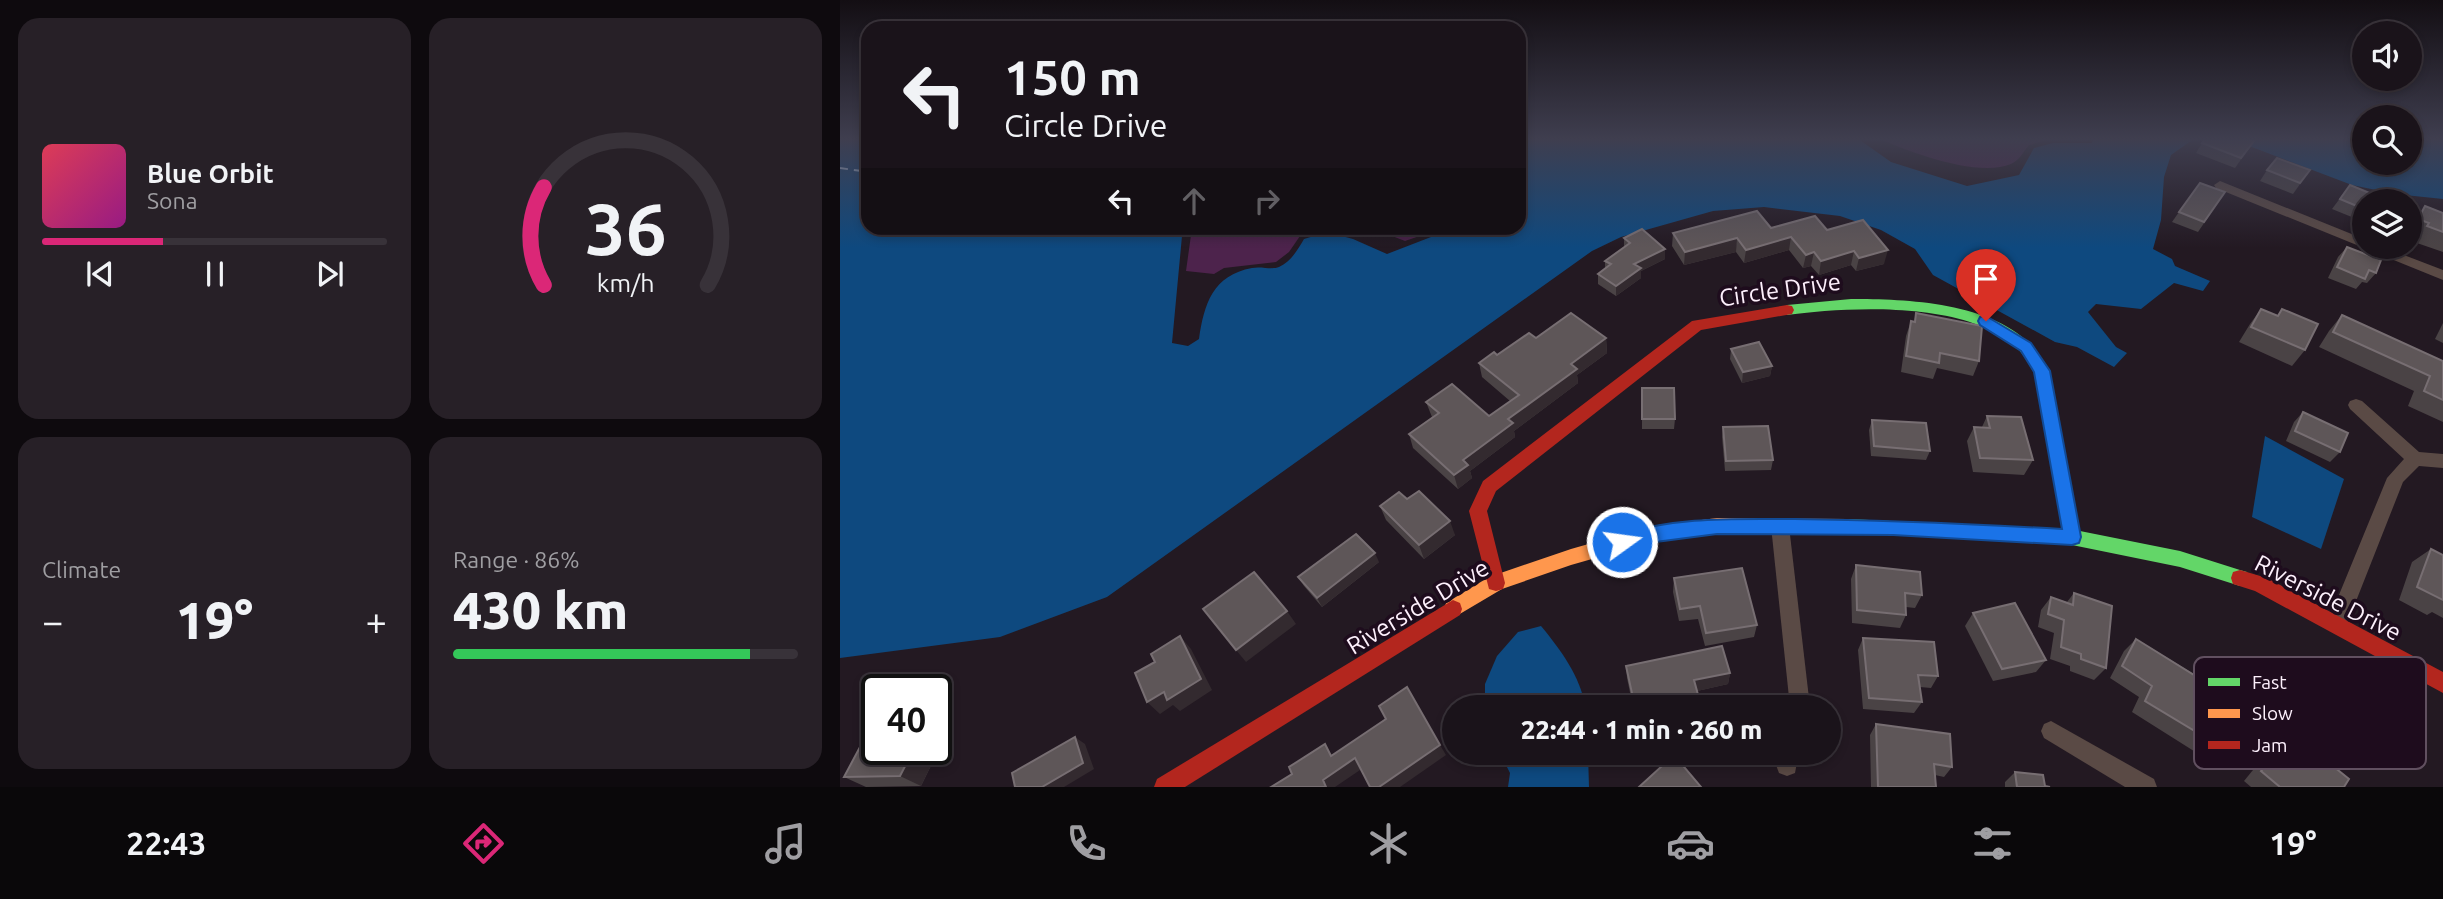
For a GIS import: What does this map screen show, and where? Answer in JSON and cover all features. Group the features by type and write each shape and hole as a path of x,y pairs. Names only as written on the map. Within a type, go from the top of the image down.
{"street":[{"path":"2220,185 2352,239"},
{"path":"2402,259 2443,275"},
{"name":"Circle Drive","path":"1496,583 1478,511 1489,486 1697,325 1822,304 1876,302 1949,311 1986,321 2026,347 2042,371 2072,537"},
{"path":"2356,405 2415,459 2443,461"},
{"path":"2337,624 2396,478 2415,459"},
{"name":"Riverside Drive","path":"1165,787 1496,583 1571,556 1648,535 1717,526 1893,527 2072,537 2180,559 2260,584 2396,657"},
{"path":"1780,526 1799,695"},
{"name":"Riverside Drive","path":"2426,674 2443,683"},
{"path":"2051,731 2146,787"}],"shaded area":[{"path":"1191,235 1303,235 1276,262 1224,268 1214,274 1186,271"},
{"path":"1390,235 1423,235 1405,241"}],"water":[{"path":"840,175 861,175 861,235 1182,235 1172,343 1188,346 1199,339 1208,303 1219,284 1239,272 1283,265 1294,255 1304,239 1317,235 1338,235 1387,254 1431,237 1526,235 1526,175 1931,175 1967,186 2019,175 2165,175 2161,220 2153,249 2172,259 2175,266 2210,281 2203,291 2174,283 2141,309 2096,304 2088,312 2116,347 2127,353 2114,367 2077,347 2055,342 1933,275 1915,249 1881,230 1840,216 1764,207 1713,211 1621,237 1592,251 1107,597 1000,637 840,658"},
{"path":"2325,175 2443,175 2443,199 2422,197 2422,189 2371,189"},
{"path":"2265,436 2344,479 2321,549 2252,517"},
{"path":"1541,626 1562,654 1583,695 1485,695 1485,684 1497,656 1518,632"},
{"path":"1506,765 1588,765 1589,787 1508,787 1510,773"}],"building":[{"path":"2279,175 2306,175 2300,183"},
{"path":"2200,183 2225,192 2204,222 2179,212"},
{"path":"2350,185 2360,189 2352,189 2352,204 2340,199"},
{"path":"2425,206 2443,213 2443,232 2427,226 2429,223 2422,220"},
{"path":"1757,211 1771,228 1815,216 1827,230 1863,220 1888,250 1859,258 1854,251 1821,261 1814,252 1806,255 1791,237 1746,250 1737,238 1685,252 1673,233"},
{"path":"1642,229 1665,249 1634,264 1641,268 1616,286 1598,274 1611,264 1605,261 1630,243 1624,238"},
{"path":"2347,247 2352,249 2352,259 2381,260 2376,273 2369,270 2365,279 2337,267"},
{"path":"2261,309 2278,316 2282,309 2318,324 2305,350 2251,327"},
{"path":"1571,313 1606,338 1571,364 1577,369 1508,419 1513,423 1463,460 1468,465 1454,475 1409,434 1439,413 1426,402 1452,384 1489,416 1519,395 1479,363 1494,352 1497,355 1529,333 1536,338"},
{"path":"1916,313 1982,326 1979,361 1940,353 1939,363 1906,356 1911,321 1915,322"},
{"path":"2342,315 2443,361 2443,400 2424,391 2430,376 2333,332"},
{"path":"1759,342 1772,366 1743,372 1731,349"},
{"path":"1642,388 1674,388 1675,419 1642,419"},
{"path":"2303,412 2348,433 2340,452 2295,431"},
{"path":"1987,416 2021,417 2033,460 1980,458 1974,427 1990,428"},
{"path":"1872,420 1926,423 1930,451 1874,446"},
{"path":"1768,426 1773,460 1726,461 1723,427"},
{"path":"1419,491 1450,521 1419,545 1380,506 1399,492 1407,499"},
{"path":"1356,534 1375,553 1317,598 1298,577"},
{"path":"2431,549 2443,555 2443,600 2417,587"},
{"path":"1856,565 1920,572 1922,595 1905,593 1906,615 1857,610"},
{"path":"1742,568 1757,625 1706,633 1700,606 1680,609 1674,578"},
{"path":"1254,572 1287,611 1236,650 1203,609"},
{"path":"2074,593 2112,606 2106,668 2081,659 2081,654 2061,647 2064,620 2048,614 2051,597 2073,605"},
{"path":"2015,603 2046,660 2002,669 1973,613"},
{"path":"1180,636 1201,679 1167,700 1164,692 1147,702 1135,673 1155,662 1151,654"},
{"path":"1863,638 1934,642 1938,676 1918,675 1922,702 1869,698"},
{"path":"2136,639 2194,675 2194,731 2145,701 2152,686 2122,666"},
{"path":"1722,646 1730,673 1694,680 1698,695 1632,695 1626,666"},
{"path":"1407,687 1440,745 1379,787 1370,787 1355,758 1323,780 1326,787 1271,787 1292,774 1289,767 1325,744 1331,756 1386,719 1379,706"},
{"path":"1876,724 1950,734 1952,767 1934,764 1936,787 1878,787"},
{"path":"1075,737 1083,763 1042,787 1015,787 1012,773"},
{"path":"861,745 861,765 906,765 900,776 844,777"},
{"path":"1663,765 1682,765 1701,787 1639,787"},
{"path":"2337,769 2349,779 2344,787 2280,787 2261,771"},
{"path":"2015,772 2043,775 2045,786 2050,787 2017,787"}],"traffic: fast":[{"path":"1787,310 1851,304 1926,307 1963,314 1996,327 2023,345 2041,370 2045,381 2072,537"},
{"path":"1848,527 2072,537 2180,559 2240,578"}],"traffic: slow":[{"path":"1453,609 1496,583 1571,557 1648,535 1717,526 1848,527"}],"traffic: jam":[{"path":"1496,583 1478,511 1489,486 1697,325 1787,310"},
{"path":"2240,578 2260,584 2395,657"},
{"path":"1165,787 1453,609"},
{"path":"2426,674 2443,683"}],"route":[{"path":"1622,542 1648,535 1717,526 1893,527 2072,537 2042,371 2026,347 1986,321"}]}
